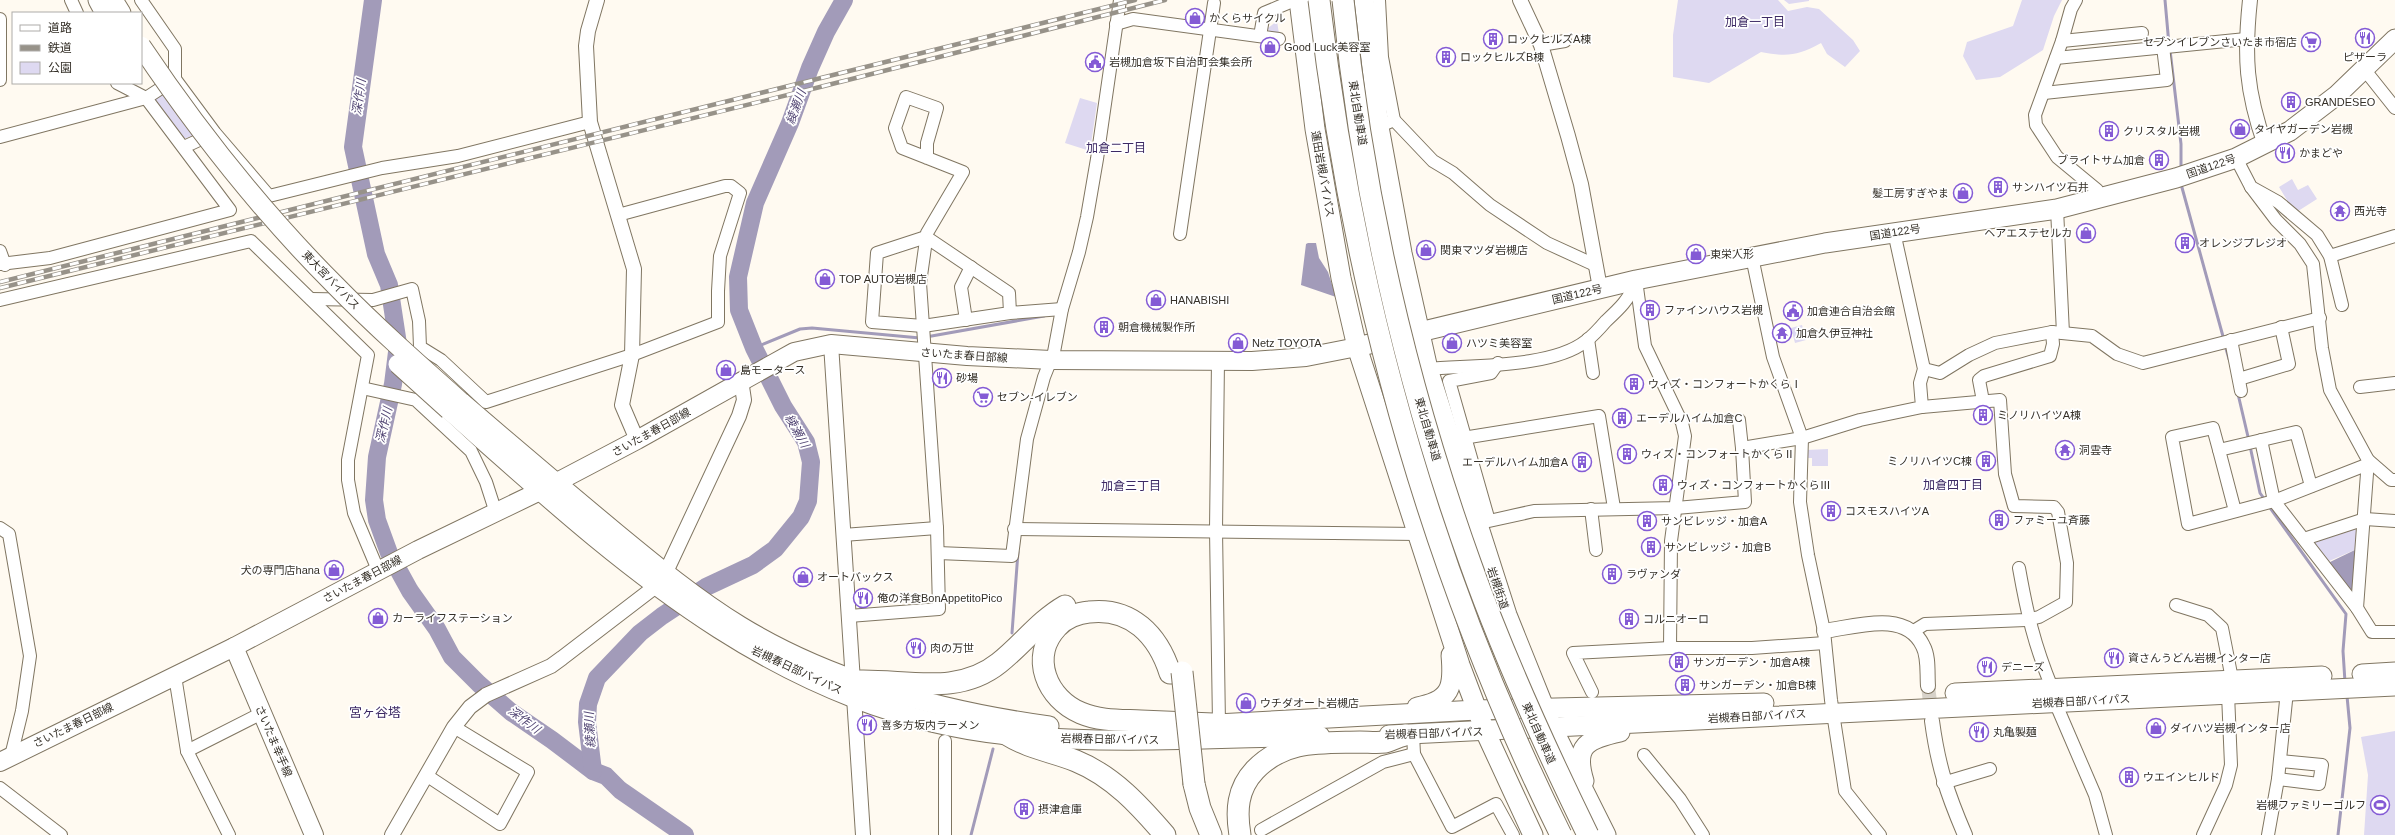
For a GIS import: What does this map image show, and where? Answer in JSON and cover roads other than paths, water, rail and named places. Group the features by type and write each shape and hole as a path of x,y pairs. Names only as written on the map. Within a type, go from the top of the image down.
{"highway":[{"path":"98,0 104,12"},
{"path":"113,0 119,12"},
{"name":"蓮田岩槻バイパス","path":"1299,0 1315,129 1341,278 1357,347"},
{"path":"1319,0 1326,61 1346,184 1372,312 1391,388 1430,520 1497,698 1533,804 1549,835"},
{"name":"東北自動車道","path":"1343,0 1356,102 1387,272 1406,355 1431,442 1471,566 1517,684 1588,835"},
{"path":"1364,0 1370,60 1386,124 1402,253 1420,330"},
{"name":"国道122号","path":"1357,347 1420,330 1636,280 1752,257 1894,232 2057,209 2102,199 2184,176 2236,158 2265,145 2290,131 2314,114 2395,39"},
{"name":"東大宮バイパス","path":"142,48 175,97 228,165 294,242 455,406"},
{"name":"東大宮バイパス","path":"142,70 162,100 218,172 284,250 379,346 455,406 547,487"},
{"name":"岩槻街道","path":"1420,330 1428,369 1482,544 1507,615 1552,727 1607,835"},
{"path":"1357,347 1477,710 1485,731 1533,835"},
{"name":"岩槻春日部バイパス","path":"547,487 666,584 716,620 766,640 918,717 1006,734 1127,740 1409,734 1686,720 1832,706"},
{"path":"855,685 891,681 940,685 969,679 998,664 1052,613 1066,605 1094,599 1124,602 1151,618 1169,641 1176,673 1189,785 1198,835"},
{"path":"1176,673 1159,647 1143,627 1125,616 1105,611 1085,612 1064,621 1052,634 1044,656 1045,676 1055,695 1082,713 1120,721 1216,724"},
{"path":"1323,720 1355,714 1408,709 1433,704 1443,698 1452,681 1449,629"},
{"name":"岩槻春日部バイパス","path":"855,685 949,709 1051,726 1111,730 1323,720 1477,710 1545,708 1832,706 2230,687 2395,672"},
{"path":"1530,673 1541,691 1557,700 1577,708"},
{"name":"岩槻春日部バイパス","path":"2230,687 2287,691 2395,686"},
{"path":"1497,698 1561,835"},
{"path":"1607,835 1580,770 1580,758 1586,745 1598,737 1686,720"},
{"path":"1006,734 1024,745 1077,762 1105,776 1132,800 1165,835"},
{"path":"1240,835 1237,809 1242,790 1252,774 1276,752 1300,745 1317,743 1384,742 1409,734"},
{"path":"1189,785 1211,835"}],"main road":[{"name":"さいたま春日部線","path":"7,759 234,647 418,550 547,487 637,440 780,358 806,348 831,344 924,338 1051,360 1278,360 1329,354 1357,347"},
{"name":"さいたま幸手線","path":"234,647 312,835"}],"street":[{"path":"71,0 77,12"},
{"path":"141,0 175,49 175,79 215,133 269,196 375,170 458,156 590,122"},
{"path":"597,0 588,31 586,46 590,122 634,269 632,355 622,405 637,440"},
{"path":"938,553 1012,556 1014,529 1027,439 1044,378 1051,360 1062,309 1079,252 1087,217 1120,0"},
{"path":"1260,36 1264,13 1295,0"},
{"path":"1379,0 1386,124 1433,161 1453,174 1490,205 1547,243 1595,265"},
{"path":"1520,0 1541,44 1581,184 1600,288"},
{"path":"2076,0 2071,9 2062,41 2035,115 2036,125 2057,157 2097,190 2102,199"},
{"path":"2250,0 2246,39 2247,74 2250,92 2265,145"},
{"path":"1180,234 1214,3"},
{"path":"0,19 0,80"},
{"path":"1116,24 1133,19 1279,39"},
{"path":"2062,41 2142,33"},
{"path":"2056,58 2246,39"},
{"path":"1541,44 1565,41"},
{"path":"2044,93 2167,80 2164,47"},
{"path":"2364,69 2395,108"},
{"path":"0,137 146,98 175,79"},
{"path":"0,251 2,264 50,258 230,210 146,98 119,84"},
{"path":"850,616 939,609 937,528 929,386 920,283 926,237 963,172 902,148 895,128 906,97 938,108 927,143 928,158"},
{"path":"184,147 215,133"},
{"path":"2236,158 2251,187 2276,220 2300,244 2313,264 2320,318 2322,348 2330,390 2367,463 2391,480 2395,480"},
{"path":"311,299 373,300 412,289 419,321 420,347 441,360 486,402 632,355 718,322 720,256 740,193 732,186 724,186 618,215"},
{"path":"2251,187 2278,202 2317,235 2330,256 2342,305"},
{"path":"1983,401 1979,380 1984,376 2050,356 2058,333 2057,209"},
{"path":"1894,232 1924,369 1920,383 1922,407"},
{"path":"2330,256 2395,236"},
{"path":"926,237 877,253 872,322 924,338 966,320 1010,313 1062,309"},
{"path":"926,237 1009,293 1010,313"},
{"path":"0,300 251,241 368,355 348,460 348,480 354,513 381,569"},
{"path":"1752,257 1773,357 1802,438 1800,502 1808,555 1825,637 1832,706 1845,791 1880,835"},
{"path":"966,320 961,287 971,268"},
{"path":"1428,369 1545,359 1588,339 1630,297 1636,280"},
{"path":"1636,280 1645,346 1682,423 1685,436 1671,541 1670,648"},
{"path":"1924,369 1940,373 1969,355 1994,343 2058,333 2092,336 2117,354 2142,362 2320,318"},
{"path":"2227,341 2240,385 2289,364 2281,327"},
{"path":"1588,339 1593,373"},
{"path":"831,344 843,535 855,685 863,835"},
{"path":"1216,724 1218,360"},
{"path":"1498,363 1491,373 1449,381 1463,438 1489,521 1534,511 1614,508 1676,508 1745,502 1739,420"},
{"path":"392,835 454,727 478,701 562,658 666,584 739,416 744,400 746,377"},
{"path":"2360,388 2395,383"},
{"path":"362,388 416,400 471,451 486,482 496,513"},
{"path":"1742,448 1802,438 1860,420 1922,407 2000,400 2005,474 2014,506 2054,507 2058,512 2067,563 2066,602 2039,617 2028,620 1925,624 1912,632"},
{"path":"1463,438 1599,416 1614,508"},
{"path":"2235,511 2213,428 2172,437 2188,524 2268,502 2367,463"},
{"path":"2219,450 2296,432 2311,486"},
{"path":"2253,442 2268,502 2304,539 2357,608 2372,632 2395,632"},
{"path":"2357,608 2365,518 2367,463"},
{"path":"1591,509 1596,550"},
{"path":"2304,539 2365,518 2395,521"},
{"path":"0,528 9,534 30,656 22,711 12,752 7,759"},
{"path":"843,535 937,528"},
{"path":"1014,529 1216,530 1418,534"},
{"path":"2019,568 2028,620 2035,646 2053,695 2095,795 2106,835"},
{"path":"2176,606 2208,615 2222,628 2230,687 2231,765 2226,785 2203,835"},
{"path":"1592,692 1573,653 1670,648 1752,648 1825,637 1879,624 1901,625 1912,632 1923,646 1927,656 1928,686"},
{"path":"175,676 187,751 228,835"},
{"path":"2268,835 2278,779 2287,691"},
{"path":"187,751 262,713"},
{"path":"1932,721 1943,783 1965,835"},
{"path":"426,775 500,824 528,772 454,727"},
{"path":"1409,734 1414,754 1452,827 1496,804 1513,835"},
{"path":"945,741 945,835"},
{"path":"1261,830 1383,762 1414,754"},
{"path":"1644,755 1680,799 1703,835"},
{"path":"2278,779 2319,784 2322,765 2280,761"},
{"path":"1943,783 1990,769"},
{"path":"0,788 61,835"}],"waterway":[{"name":"深作川","path":"373,0 353,147 376,254 389,285 398,344 393,384 377,457 374,500 377,520 389,553 410,591 437,629 452,657 479,684 511,712 552,740 593,771 606,776 620,790 685,835"},
{"name":"綾瀬川","path":"593,771 587,722 588,704 597,678 640,633 662,616 706,587 753,565 775,549 801,517 808,501 811,462 806,442 783,406 754,348 739,310 738,277 755,203 790,123 810,68 826,32 844,0"},
{"path":"2165,0 2169,45"},
{"path":"2170,50 2181,144 2181,170"},
{"path":"2181,184 2224,340"},
{"path":"926,337 1044,316"},
{"path":"754,348 800,329 812,328 920,338"},
{"path":"2225,345 2229,359"},
{"path":"2238,394 2249,441"},
{"path":"2250,446 2260,493 2265,500"},
{"path":"2268,505 2346,614 2343,651 2345,682"},
{"path":"1012,633 1018,552"},
{"path":"2338,835 2350,728 2347,696"},
{"path":"971,835 993,749"}],"tunnel":[{"path":"1928,686 1932,718"}],"railway":[{"path":"0,282 1135,0"},
{"path":"0,288 816,88 1165,0"}],"place":[{"name":"かくらサイクル","path":"1195,18"},
{"name":"ピザーラ","path":"2365,38"},
{"name":"ロックヒルズA棟","path":"1493,39"},
{"name":"セブンイレブンさいたま市宿店","path":"2311,42"},
{"name":"Good Luck美容室","path":"1270,47"},
{"name":"ロックヒルズB棟","path":"1446,57"},
{"name":"岩槻加倉坂下自治町会集会所","path":"1095,62"},
{"name":"GRANDESEO","path":"2291,102"},
{"name":"タイヤガーデン岩槻","path":"2240,129"},
{"name":"クリスタル岩槻","path":"2109,131"},
{"name":"かまどや","path":"2285,153"},
{"name":"ブライトサム加倉","path":"2159,160"},
{"name":"サンハイツ石井","path":"1998,187"},
{"name":"髪工房すぎやま","path":"1963,193"},
{"name":"西光寺","path":"2340,211"},
{"name":"ヘアエステセルカ","path":"2086,233"},
{"name":"オレンジプレジオ","path":"2185,243"},
{"name":"関東マツダ岩槻店","path":"1426,250"},
{"name":"東栄人形","path":"1696,254"},
{"name":"TOP AUTO岩槻店","path":"825,279"},
{"name":"HANABISHI","path":"1156,300"},
{"name":"ファインハウス岩槻","path":"1650,310"},
{"name":"加倉連合自治会館","path":"1793,311"},
{"name":"朝倉機械製作所","path":"1104,327"},
{"name":"加倉久伊豆神社","path":"1782,333"},
{"name":"Netz TOYOTA","path":"1238,343"},
{"name":"ハツミ美容室","path":"1452,343"},
{"name":"島モータース","path":"726,370"},
{"name":"砂場","path":"942,378"},
{"name":"ウィズ・コンフォートかくらⅠ","path":"1634,384"},
{"name":"セブン-イレブン","path":"983,397"},
{"name":"ミノリハイツA棟","path":"1983,415"},
{"name":"エーデルハイム加倉C","path":"1622,418"},
{"name":"洞雲寺","path":"2065,450"},
{"name":"ウィズ・コンフォートかくらⅡ","path":"1627,454"},
{"name":"ミノリハイツC棟","path":"1986,461"},
{"name":"エーデルハイム加倉A","path":"1582,462"},
{"name":"ウィズ・コンフォートかくらⅢ","path":"1663,485"},
{"name":"コスモスハイツA","path":"1831,511"},
{"name":"ファミーユ斉藤","path":"1999,520"},
{"name":"サンビレッジ・加倉A","path":"1647,521"},
{"name":"サンビレッジ・加倉B","path":"1651,547"},
{"name":"犬の専門店hana","path":"334,570"},
{"name":"ラヴァンダ","path":"1612,574"},
{"name":"オートバックス","path":"803,577"},
{"name":"俺の洋食BonAppetitoPico","path":"863,598"},
{"name":"カーライフステーション","path":"378,618"},
{"name":"コルニオーロ","path":"1629,619"},
{"name":"肉の万世","path":"916,648"},
{"name":"資さんうどん岩槻インター店","path":"2114,658"},
{"name":"サンガーデン・加倉A棟","path":"1679,662"},
{"name":"デニーズ","path":"1987,667"},
{"name":"サンガーデン・加倉B棟","path":"1685,685"},
{"name":"ウチダオート岩槻店","path":"1246,703"},
{"name":"喜多方坂内ラーメン","path":"867,725"},
{"name":"ダイハツ岩槻インター店","path":"2156,728"},
{"name":"丸亀製麺","path":"1979,732"},
{"name":"ウエインヒルド","path":"2129,777"},
{"name":"岩槻ファミリーゴルフ","path":"2380,805"},
{"name":"摂津倉庫","path":"1024,809"}],"district":[{"name":"加倉一丁目","path":"1755,22"},
{"name":"加倉二丁目","path":"1116,148"},
{"name":"加倉四丁目","path":"1953,485"},
{"name":"加倉三丁目","path":"1131,486"},
{"name":"宮ヶ谷塔","path":"375,712"}]}
